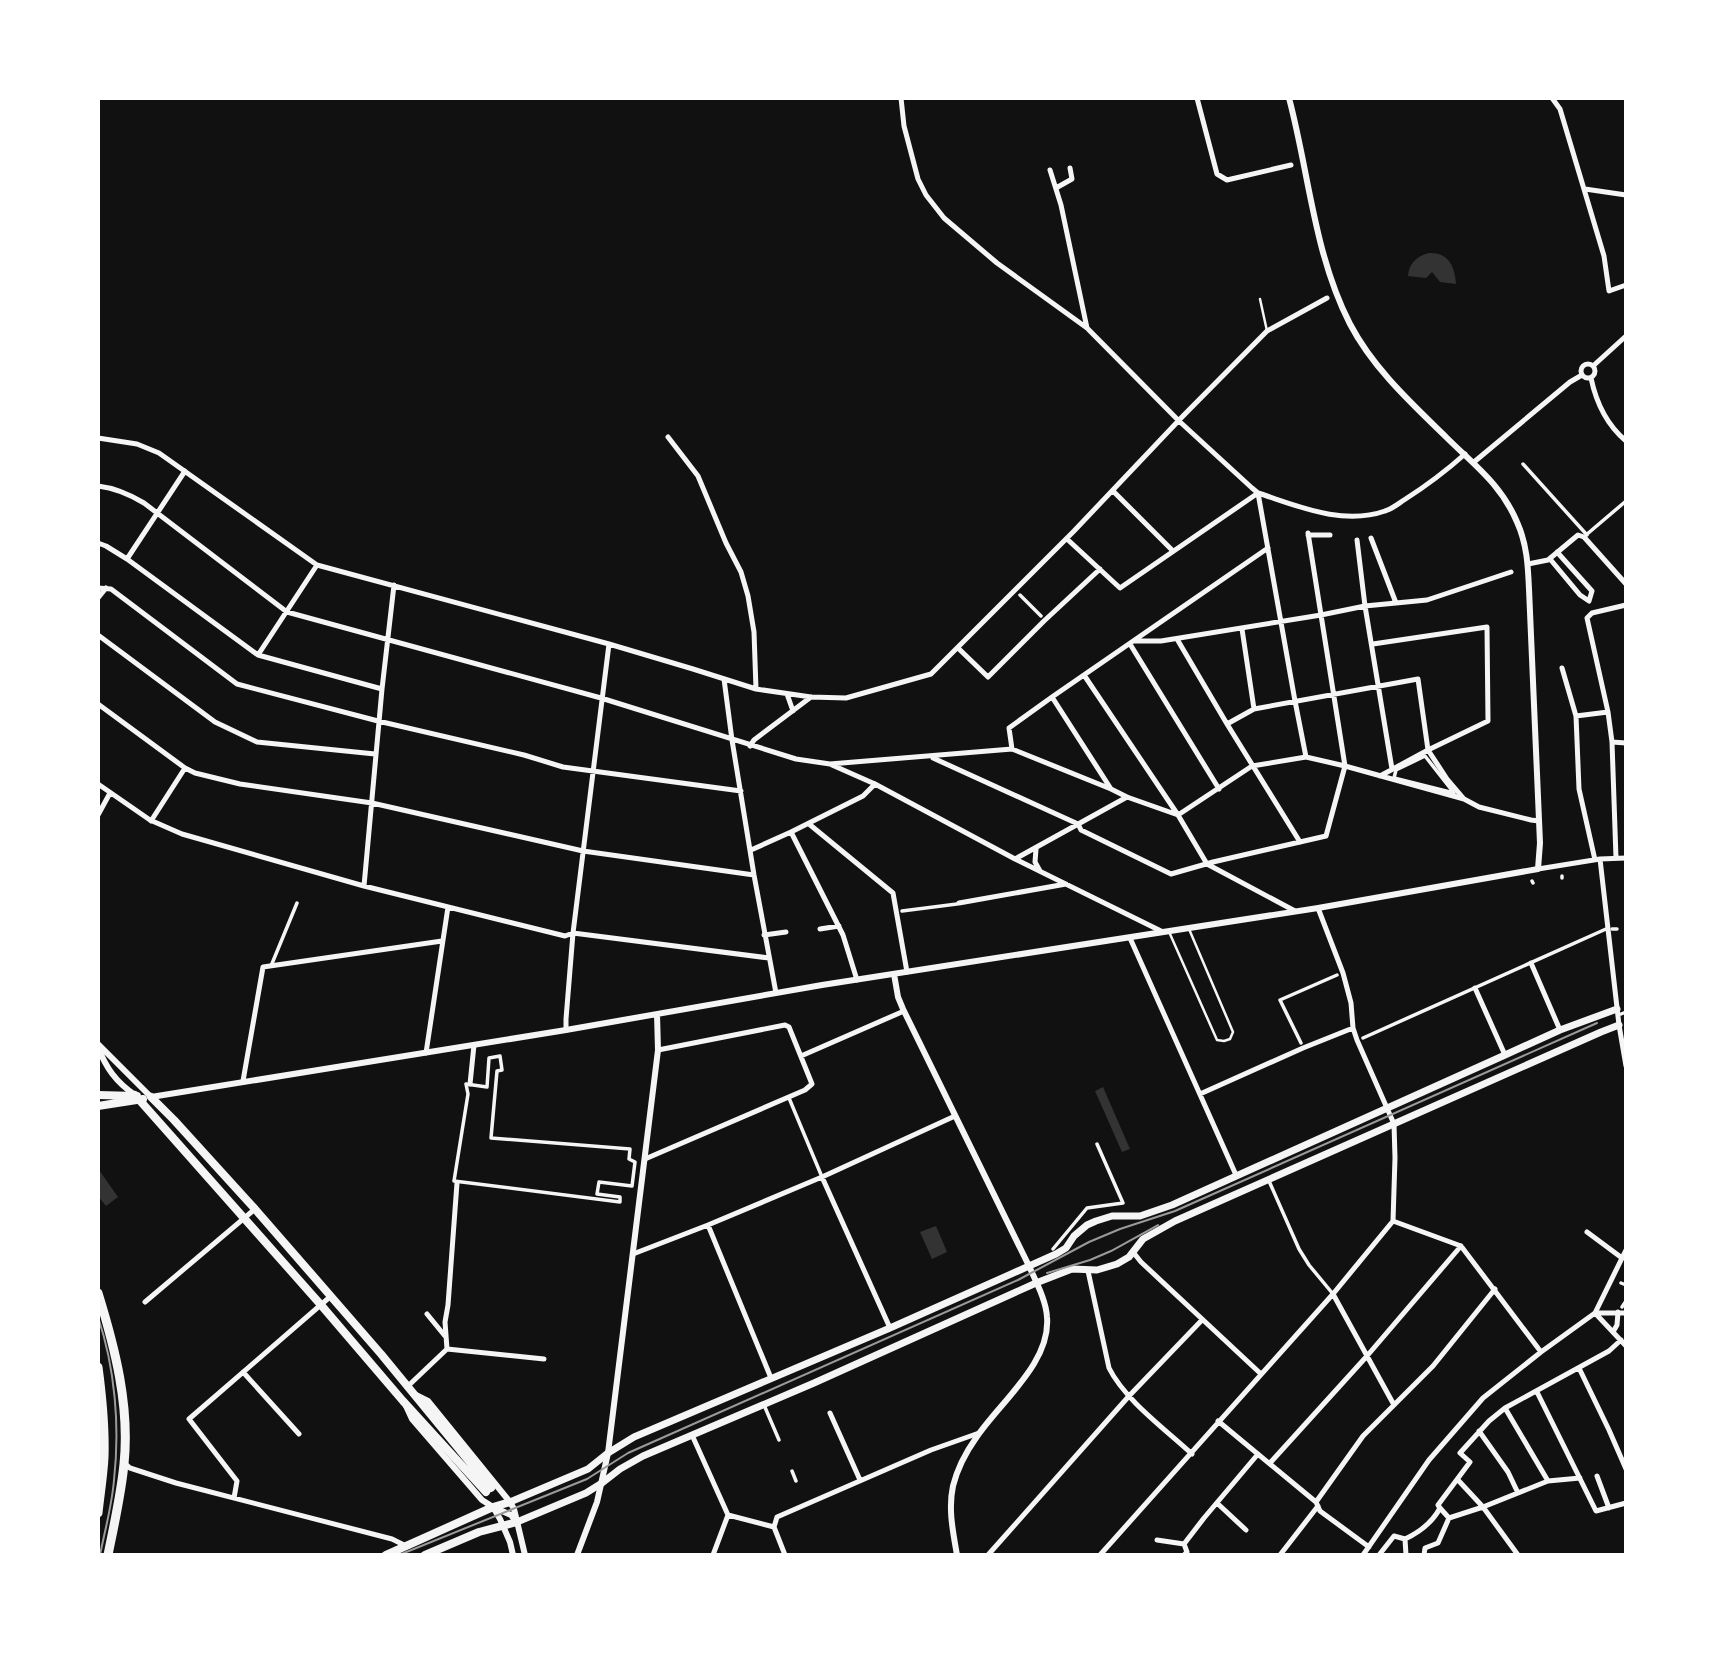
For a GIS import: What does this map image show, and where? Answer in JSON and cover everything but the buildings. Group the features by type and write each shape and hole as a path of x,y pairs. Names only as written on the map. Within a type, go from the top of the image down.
{"highway":[{"path":"98,1293 113,1339 121,1381 125,1439 120,1499 108,1555"},
{"path":"98,1367 102,1397 98,1513"}],"main road":[{"path":"386,1555 493,1507 588,1469 634,1437 1056,1254 1066,1248 1074,1236 1087,1225 1096,1221 1112,1216 1134,1216 1172,1205 1560,1030 1619,1012"},
{"path":"425,1555 479,1532 517,1522 586,1493 643,1456 1036,1283 1072,1269 1088,1271 1117,1264 1129,1257 1143,1239 1175,1221 1619,1025"},
{"path":"98,1095 137,1098 403,1401 488,1490 381,1354 255,1209 151,1097 137,1098 98,1106"}],"street":[{"path":"901,98 904,126 918,178 926,195 944,218 997,262 1087,328 1179,421 1258,493 1320,513 1362,516 1386,511 1434,480 1465,454"},
{"path":"1197,98 1217,174 1227,180 1291,164"},
{"path":"1289,98 1317,229 1337,294 1350,324 1370,357 1385,375 1489,478 1509,506 1523,540 1528,564 1539,821 1538,869"},
{"path":"1552,98 1559,109 1585,189 1604,256 1609,291 1626,285"},
{"path":"1056,188 1072,180 1070,168"},
{"path":"1050,170 1087,328"},
{"path":"1585,189 1626,195"},
{"path":"98,438 137,444 159,453 317,565 609,644 756,689 811,697 846,698 931,674 1067,539 1267,331 1327,298"},
{"path":"1593,366 1626,336"},
{"path":"1591,378 1587,379 1582,375 1581,370 1584,365 1593,366"},
{"path":"1591,378 1595,372 1593,366"},
{"path":"1474,462 1582,375"},
{"path":"1591,378 1604,416 1616,433 1626,441"},
{"path":"668,437 698,476 741,572 754,632 756,689"},
{"path":"1523,464 1626,584"},
{"path":"127,559 185,471"},
{"path":"98,486 131,495 159,513 287,612 601,698 796,759 830,764 1012,749 1178,816"},
{"path":"1113,491 1173,551"},
{"path":"1258,493 1306,757"},
{"path":"1067,539 1120,588 1258,493"},
{"path":"1528,564 1550,559 1578,535 1585,536 1626,501"},
{"path":"930,757 1078,824 1082,830 1171,874 1326,836 1345,766 1308,534 1329,535"},
{"path":"1371,538 1396,603"},
{"path":"1357,540 1392,769"},
{"path":"98,543 106,545 127,559 258,655 382,689"},
{"path":"1012,749 1009,728 1268,548"},
{"path":"1550,559 1580,595 1589,601 1592,591 1557,552"},
{"path":"258,655 317,565"},
{"path":"958,648 988,677 1100,569"},
{"path":"1132,643 1242,629 1365,606 1427,600 1511,572"},
{"path":"364,886 375,754 394,585"},
{"path":"98,588 111,589 237,684 563,766 741,792"},
{"path":"98,598 106,588"},
{"path":"1020,595 1041,615"},
{"path":"1616,858 1612,742 1587,618 1592,613 1626,606"},
{"path":"1373,645 1487,627 1488,721 1380,776"},
{"path":"1242,629 1254,709"},
{"path":"98,635 215,722 257,742 375,754"},
{"path":"1177,639 1300,842"},
{"path":"1132,643 1219,789"},
{"path":"566,1030 573,933 609,644"},
{"path":"1562,668 1576,716 1579,789 1597,859 1626,1066"},
{"path":"1084,675 1207,864 1295,911"},
{"path":"724,679 754,875 776,993"},
{"path":"1227,724 1254,709 1418,679 1428,750 1464,799"},
{"path":"787,694 793,711"},
{"path":"750,746 754,740 811,697"},
{"path":"1052,697 1111,789"},
{"path":"98,704 195,774 240,784 372,803 583,851 754,875"},
{"path":"1576,716 1608,712"},
{"path":"1612,742 1626,743"},
{"path":"1424,756 1454,793 1394,778 1396,770 1424,756"},
{"path":"1178,816 1252,766 1306,757 1464,799 1479,807 1539,821"},
{"path":"830,764 875,784 1040,872 1166,931"},
{"path":"151,821 184,768"},
{"path":"751,850 863,796 875,784"},
{"path":"98,785 151,821 182,834 364,886 565,936 573,933 769,958"},
{"path":"98,815 110,793"},
{"path":"1015,859 1126,797"},
{"path":"809,824 893,893 906,972"},
{"path":"791,832 844,935 857,980"},
{"path":"1036,849 1035,862 1040,872"},
{"path":"98,1045 151,1097 776,993 1318,908 1597,859 1626,858"},
{"path":"902,911 958,904 1067,884"},
{"path":"271,966 297,903"},
{"path":"426,1053 448,907"},
{"path":"1100,1555 1333,1294 1393,1221 1394,1124 1353,1028 1351,1003 1343,973 1318,908"},
{"path":"820,929 839,926"},
{"path":"1363,1038 1606,929"},
{"path":"764,934 786,932"},
{"path":"1130,938 1236,1175"},
{"path":"243,1081 263,967 442,941"},
{"path":"1547,947 1548,955"},
{"path":"1531,963 1560,1030"},
{"path":"894,974 898,997 904,1011 1029,1266 1047,1316 1045,1340 1038,1360 979,1433 959,1470 951,1503 957,1555"},
{"path":"1301,1043 1280,1000 1337,975"},
{"path":"1475,988 1505,1055"},
{"path":"801,1056 904,1011"},
{"path":"1619,1012 1626,1012"},
{"path":"577,1555 597,1502 608,1453 645,1159 657,1050 657,1014"},
{"path":"645,1159 789,1097 812,1084 789,1027 781,1025 657,1050"},
{"path":"1200,1094 1353,1028"},
{"path":"98,1045 106,1067 137,1098"},
{"path":"470,1084 474,1045"},
{"path":"500,1056 502,1070 497,1071 491,1138 630,1149 629,1159 635,1163 632,1186 599,1182 597,1194 620,1197 620,1202 454,1181 468,1094 466,1084 470,1084 487,1087 489,1058 500,1056"},
{"path":"789,1097 890,1328"},
{"path":"633,1254 822,1177 955,1116"},
{"path":"1053,1249 1087,1208 1123,1203 1097,1144"},
{"path":"1268,1180 1299,1249 1333,1294 1394,1405"},
{"path":"457,1184 445,1322 448,1345 409,1390 428,1401 510,1502 525,1555"},
{"path":"145,1302 255,1209"},
{"path":"1393,1221 1461,1246 1541,1352"},
{"path":"708,1225 771,1378"},
{"path":"1587,1232 1622,1258"},
{"path":"1270,1463 1367,1356 1461,1246"},
{"path":"1363,1555 1439,1446 1483,1398 1595,1313 1626,1250"},
{"path":"1133,1252 1261,1374"},
{"path":"1088,1271 1109,1368 1115,1381 1192,1454"},
{"path":"1280,1555 1363,1436 1433,1366 1495,1289"},
{"path":"234,1498 237,1481 189,1419 331,1296"},
{"path":"1613,1332 1626,1301"},
{"path":"1595,1313 1622,1311"},
{"path":"1595,1313 1626,1346"},
{"path":"427,1314 445,1336"},
{"path":"988,1555 1129,1396 1202,1320"},
{"path":"1379,1555 1394,1536 1405,1539 1420,1531 1436,1515 1440,1508 1438,1506 1470,1462 1460,1453 1479,1431 1506,1408 1609,1351 1621,1340"},
{"path":"447,1349 544,1359"},
{"path":"1579,1368 1626,1469"},
{"path":"243,1372 299,1434"},
{"path":"1537,1392 1596,1511 1626,1503"},
{"path":"403,1401 412,1419 481,1500 512,1515 517,1522"},
{"path":"764,1405 779,1440"},
{"path":"1506,1408 1548,1481"},
{"path":"830,1413 860,1480"},
{"path":"1218,1421 1317,1504 1320,1511 1368,1547"},
{"path":"1479,1431 1508,1472 1518,1493"},
{"path":"785,1555 774,1527 777,1517 932,1450 979,1433"},
{"path":"692,1436 728,1515 713,1555"},
{"path":"1184,1544 1258,1454"},
{"path":"124,1463 148,1475 393,1539 406,1546"},
{"path":"792,1471 796,1481"},
{"path":"1597,1476 1609,1508"},
{"path":"1448,1518 1548,1481 1580,1478"},
{"path":"1458,1480 1483,1507 1518,1555"},
{"path":"1217,1503 1246,1530"},
{"path":"493,1507 504,1526 513,1555"},
{"path":"1440,1508 1448,1518"},
{"path":"728,1515 774,1527"},
{"path":"1424,1555 1425,1548 1438,1544 1448,1518"},
{"path":"1405,1539 1406,1555"},
{"path":"1157,1540 1184,1544"},
{"path":"1184,1544 1187,1552 1184,1555"}],"lane":[{"path":"1260,299 1267,331"},
{"path":"1166,931 1217,1040 1230,1039 1233,1032 1188,928"}],"shaded area":[{"path":"1429,253 1441,255 1449,261 1456,284 1440,282 1432,272 1426,278 1408,276 1414,261"},
{"path":"1103,1087 1130,1149 1122,1152 1095,1091"},
{"path":"99,1170 118,1197 106,1206 98,1196"},
{"path":"936,1226 947,1252 932,1259 920,1232"}],"tram line":[{"path":"399,1555 587,1479 628,1453 1018,1280 1089,1242 1175,1211 1597,1023"},
{"path":"1047,1273 1111,1251 1158,1225"},
{"path":"98,1317 109,1356 116,1418 113,1489 100,1555"}]}
